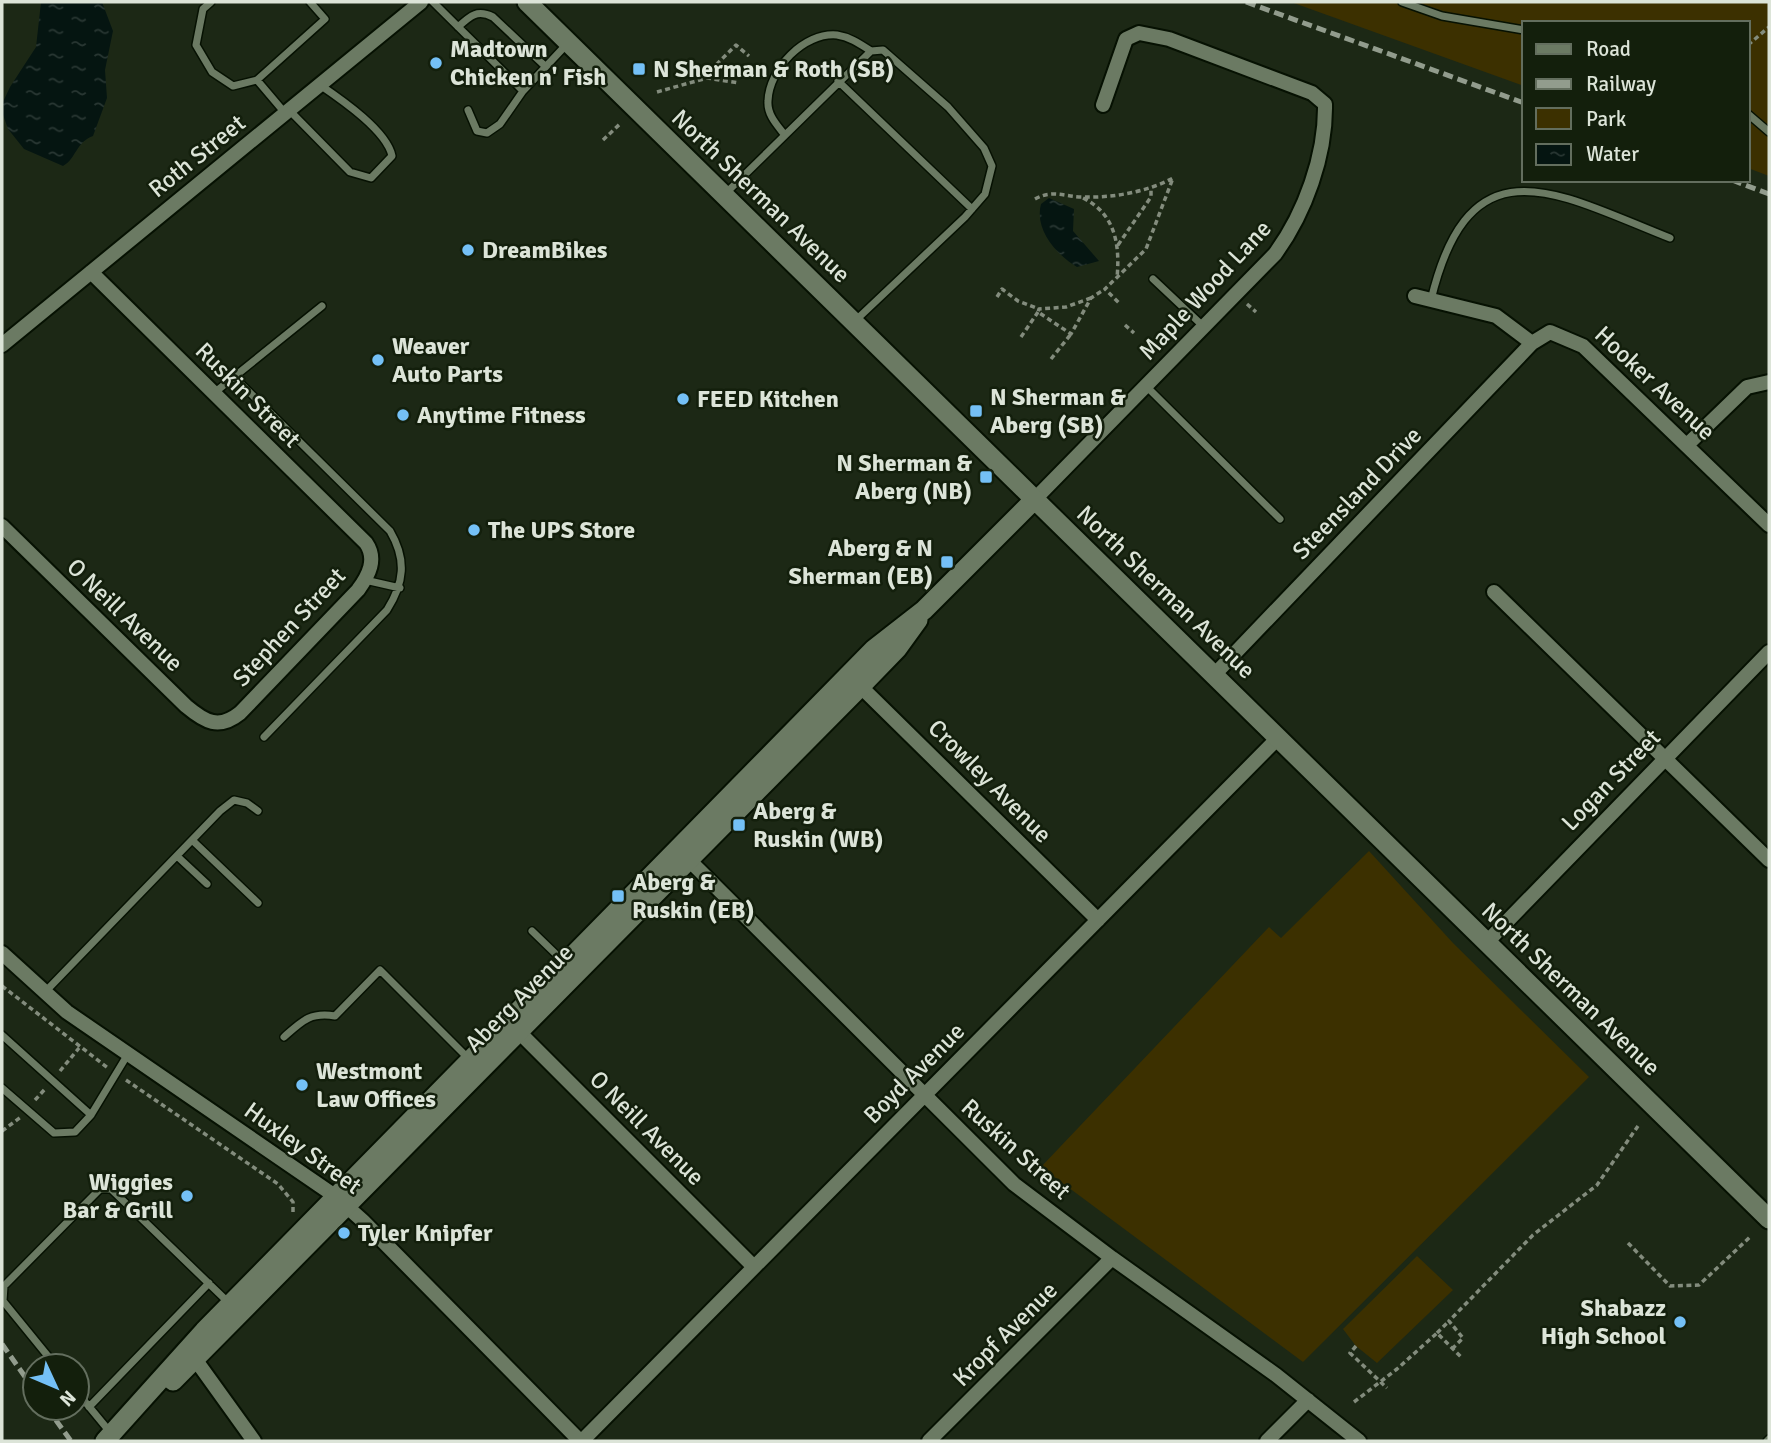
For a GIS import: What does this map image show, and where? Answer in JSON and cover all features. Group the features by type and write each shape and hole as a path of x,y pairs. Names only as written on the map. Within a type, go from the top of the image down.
{"street":[{"name":"Roth Street","path":"2,345 421,2"},
{"name":"North Sherman Avenue","path":"527,2 1488,942 1766,1208"},
{"name":"Maple Wood Lane","path":"1035,499 1275,254 1296,223 1319,154 1325,104 1312,93 1169,39 1139,33 1126,39 1103,105"},
{"name":"Ruskin Street","path":"91,272 371,551"},
{"path":"1415,296 1496,316 1510,323 1532,343"},
{"name":"Hooker Avenue","path":"1532,343 1550,332 1583,346 1688,444 1769,525"},
{"name":"Steensland Drive","path":"1214,674 1532,343"},
{"path":"1688,444 1747,387 1769,382"},
{"name":"Aberg Avenue","path":"108,1438 855,681 886,638 924,610 1035,499"},
{"name":"O Neill Avenue","path":"2,526 186,706 205,720 222,723"},
{"name":"Stephen Street","path":"222,723 240,713 365,580 372,560 371,551"},
{"path":"1494,592 1769,860"},
{"name":"Logan Street","path":"1488,942 1769,652"},
{"name":"Crowley Avenue","path":"855,681 1098,920"},
{"name":"Boyd Avenue","path":"581,1441 1279,737"},
{"name":"Ruskin Street","path":"683,854 1014,1184 1308,1400 1359,1441"},
{"name":"Huxley Street","path":"2,953 45,992 128,1054 341,1202 581,1441"},
{"name":"Aberg Avenue","path":"341,1202 470,1060 513,1027"},
{"name":"O Neill Avenue","path":"513,1027 754,1267"},
{"name":"Kropf Avenue","path":"929,1441 1112,1258"},
{"path":"191,1354 254,1441"},
{"path":"1267,1441 1308,1400"}],"lane":[{"path":"211,2 203,9 196,45 212,72 233,86 257,80 325,19 310,2"},
{"path":"433,2 480,45 523,91"},
{"path":"1402,2 1442,16 1522,30"},
{"path":"458,27 473,14 484,12 516,44 545,66"},
{"path":"784,134 771,117 767,103 778,69 807,43 834,35 852,39 871,51 883,50 897,61 948,107 985,148 992,166 985,194 972,209 855,322"},
{"path":"468,110 477,131 487,133 500,124 523,91 570,42"},
{"path":"724,194 871,51"},
{"path":"257,80 350,172 371,178 391,156 389,144 343,101 320,85"},
{"path":"838,81 972,209"},
{"path":"1750,116 1769,132"},
{"path":"1431,300 1438,269 1464,221 1492,196 1519,189 1558,194 1671,238"},
{"path":"1153,278 1204,328"},
{"path":"214,393 322,306"},
{"path":"234,377 390,531 402,561 400,588 387,610 264,737"},
{"path":"1146,386 1280,519"},
{"path":"365,580 400,588"},
{"path":"45,992 192,839 234,800 247,803 258,811"},
{"path":"192,839 258,903"},
{"path":"177,856 207,884"},
{"path":"532,931 571,969"},
{"path":"284,1037 306,1016 320,1013 335,1016 380,970 470,1060"},
{"path":"2,1035 91,1115"},
{"path":"2,1088 43,1126 63,1135 75,1132 91,1115 128,1054"},
{"path":"45,1352 3,1301 4,1286 100,1189 111,1189 234,1310"},
{"path":"91,1405 209,1283"},
{"path":"91,1410 108,1438"}],"path":[{"path":"1750,43 1769,27"},
{"path":"707,78 708,73 736,45 749,56"},
{"path":"657,92 707,78 739,83"},
{"path":"603,139 621,124"},
{"path":"1021,337 1039,310 1066,307 1091,298 1117,279 1146,249 1173,178 1151,188 1082,197 1055,192 1035,199"},
{"path":"1118,245 1151,197 1151,188"},
{"path":"1082,197 1105,216 1118,245 1117,279"},
{"path":"997,297 1002,289 1018,301 1039,310 1071,334"},
{"path":"1105,289 1119,303"},
{"path":"1051,359 1071,334 1091,298"},
{"path":"1242,300 1256,312"},
{"path":"1125,325 1134,333"},
{"path":"2,986 79,1048 278,1184 293,1202 292,1217"},
{"path":"2,1131 27,1111 79,1048"},
{"path":"1354,1402 1437,1333 1534,1235 1597,1185 1638,1126"},
{"path":"1629,1243 1670,1286 1699,1285 1750,1237"},
{"path":"1449,1321 1464,1338 1452,1349"},
{"path":"1437,1333 1462,1358"},
{"path":"1356,1346 1350,1353 1387,1388"}],"green space":[{"path":"1291,2 1769,2 1769,176 1750,169 1750,21 1522,21 1522,85"},
{"path":"1369,851 1453,943 1589,1077 1303,1362 1041,1167 1269,927 1281,938"},
{"path":"1417,1256 1453,1290 1377,1363 1356,1346 1343,1329"}],"water":[{"path":"41,2 102,2 113,31 105,70 107,98 93,136 83,142 63,166 24,149 8,129 2,112 2,104 10,87 36,47"},
{"path":"1049,198 1074,209 1073,231 1099,261 1077,267 1055,249 1041,223 1041,204"}],"railway":[{"path":"1246,2 1522,102"},
{"path":"1737,182 1769,194"},
{"path":"2,1344 21,1371"},
{"path":"57,1422 71,1441"}],"place":[{"name":"Madtown Chicken n' Fish","path":"436,63"},
{"name":"N Sherman & Roth (SB)","path":"639,69"},
{"name":"DreamBikes","path":"468,250"},
{"name":"Weaver Auto Parts","path":"378,360"},
{"name":"FEED Kitchen","path":"683,399"},
{"name":"N Sherman & Aberg (SB)","path":"976,411"},
{"name":"Anytime Fitness","path":"403,415"},
{"name":"N Sherman & Aberg (NB)","path":"986,477"},
{"name":"The UPS Store","path":"474,530"},
{"name":"Aberg & N Sherman (EB)","path":"947,562"},
{"name":"Aberg & Ruskin (WB)","path":"739,825"},
{"name":"Aberg & Ruskin (EB)","path":"618,896"},
{"name":"Westmont Law Offices","path":"302,1085"},
{"name":"Wiggies Bar & Grill","path":"187,1196"},
{"name":"Tyler Knipfer","path":"344,1233"},
{"name":"Shabazz High School","path":"1680,1322"}]}
